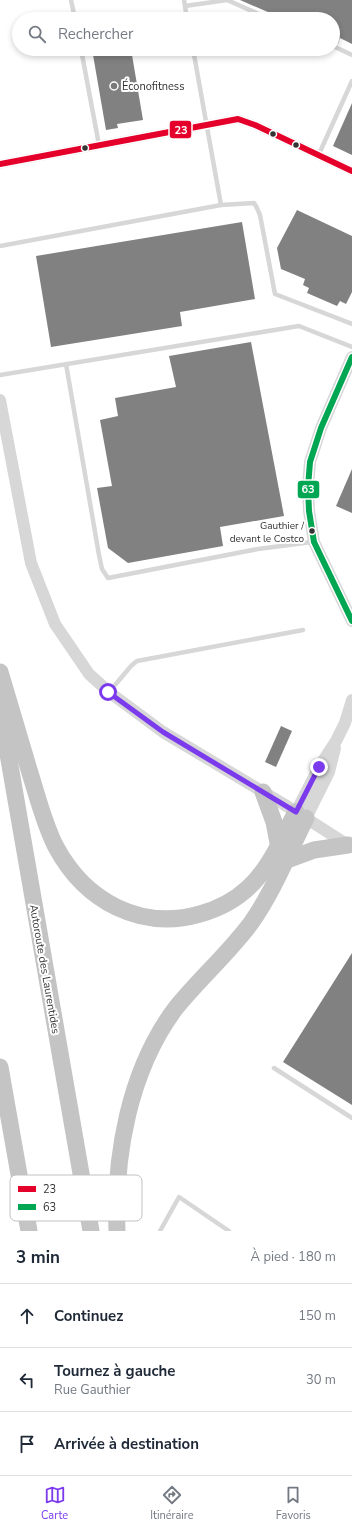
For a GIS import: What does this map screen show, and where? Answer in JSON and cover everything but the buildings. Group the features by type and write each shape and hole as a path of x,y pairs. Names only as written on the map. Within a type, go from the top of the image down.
{"highway":[{"path":"0,672 38,800 52,838 63,858 77,877 92,892 125,911 152,918 178,918 209,911 231,901 247,889 264,868 278,843 301,815"},
{"name":"Autoroute des Laurentides","path":"0,708 81,1175"},
{"path":"263,792 274,822 278,843"},
{"path":"119,1175 123,1140 132,1100 150,1054 162,1030 179,1005 251,923 266,900 287,860 301,815"},
{"path":"287,860 314,850 350,846"},
{"path":"0,1067 19,1175"},
{"path":"27,1221 29,1231"},
{"name":"Autoroute des Laurentides","path":"89,1221 91,1231"}],"street":[{"path":"0,164 238,119 255,124 352,171"},
{"path":"352,357 321,428 310,462 308,487 309,511 314,542 352,620"},
{"path":"0,400 31,563 55,624 89,674 108,692 163,732 350,846"},
{"path":"301,815 319,767 336,741 349,725 352,700"}],"lane":[{"path":"71,0 74,12"},
{"path":"184,0 186,12"},
{"path":"185,6 227,0 254,12"},
{"path":"340,49 352,55"},
{"path":"82,56 99,145"},
{"path":"194,56 221,206"},
{"path":"319,154 352,80"},
{"path":"0,246 221,206 254,203 260,215 275,294 352,324"},
{"path":"0,375 299,326 352,347"},
{"path":"66,364 99,555 102,569 108,578 288,544 314,542"},
{"path":"108,692 137,661 303,630"},
{"path":"274,1068 352,1118"},
{"path":"160,1231 180,1197 229,1231"}],"transit line":[{"name":"23","path":"0,164 238,119 255,125 352,171"},
{"name":"63","path":"352,357 321,428 310,462 308,487 309,511 314,542 352,621"}],"place":[{"name":"Éconofitness","path":"114,86"},
{"name":"Gauthier / devant le Costco","path":"312,531"}],"route":[{"path":"108,692 163,732 296,812 319,767"}]}
